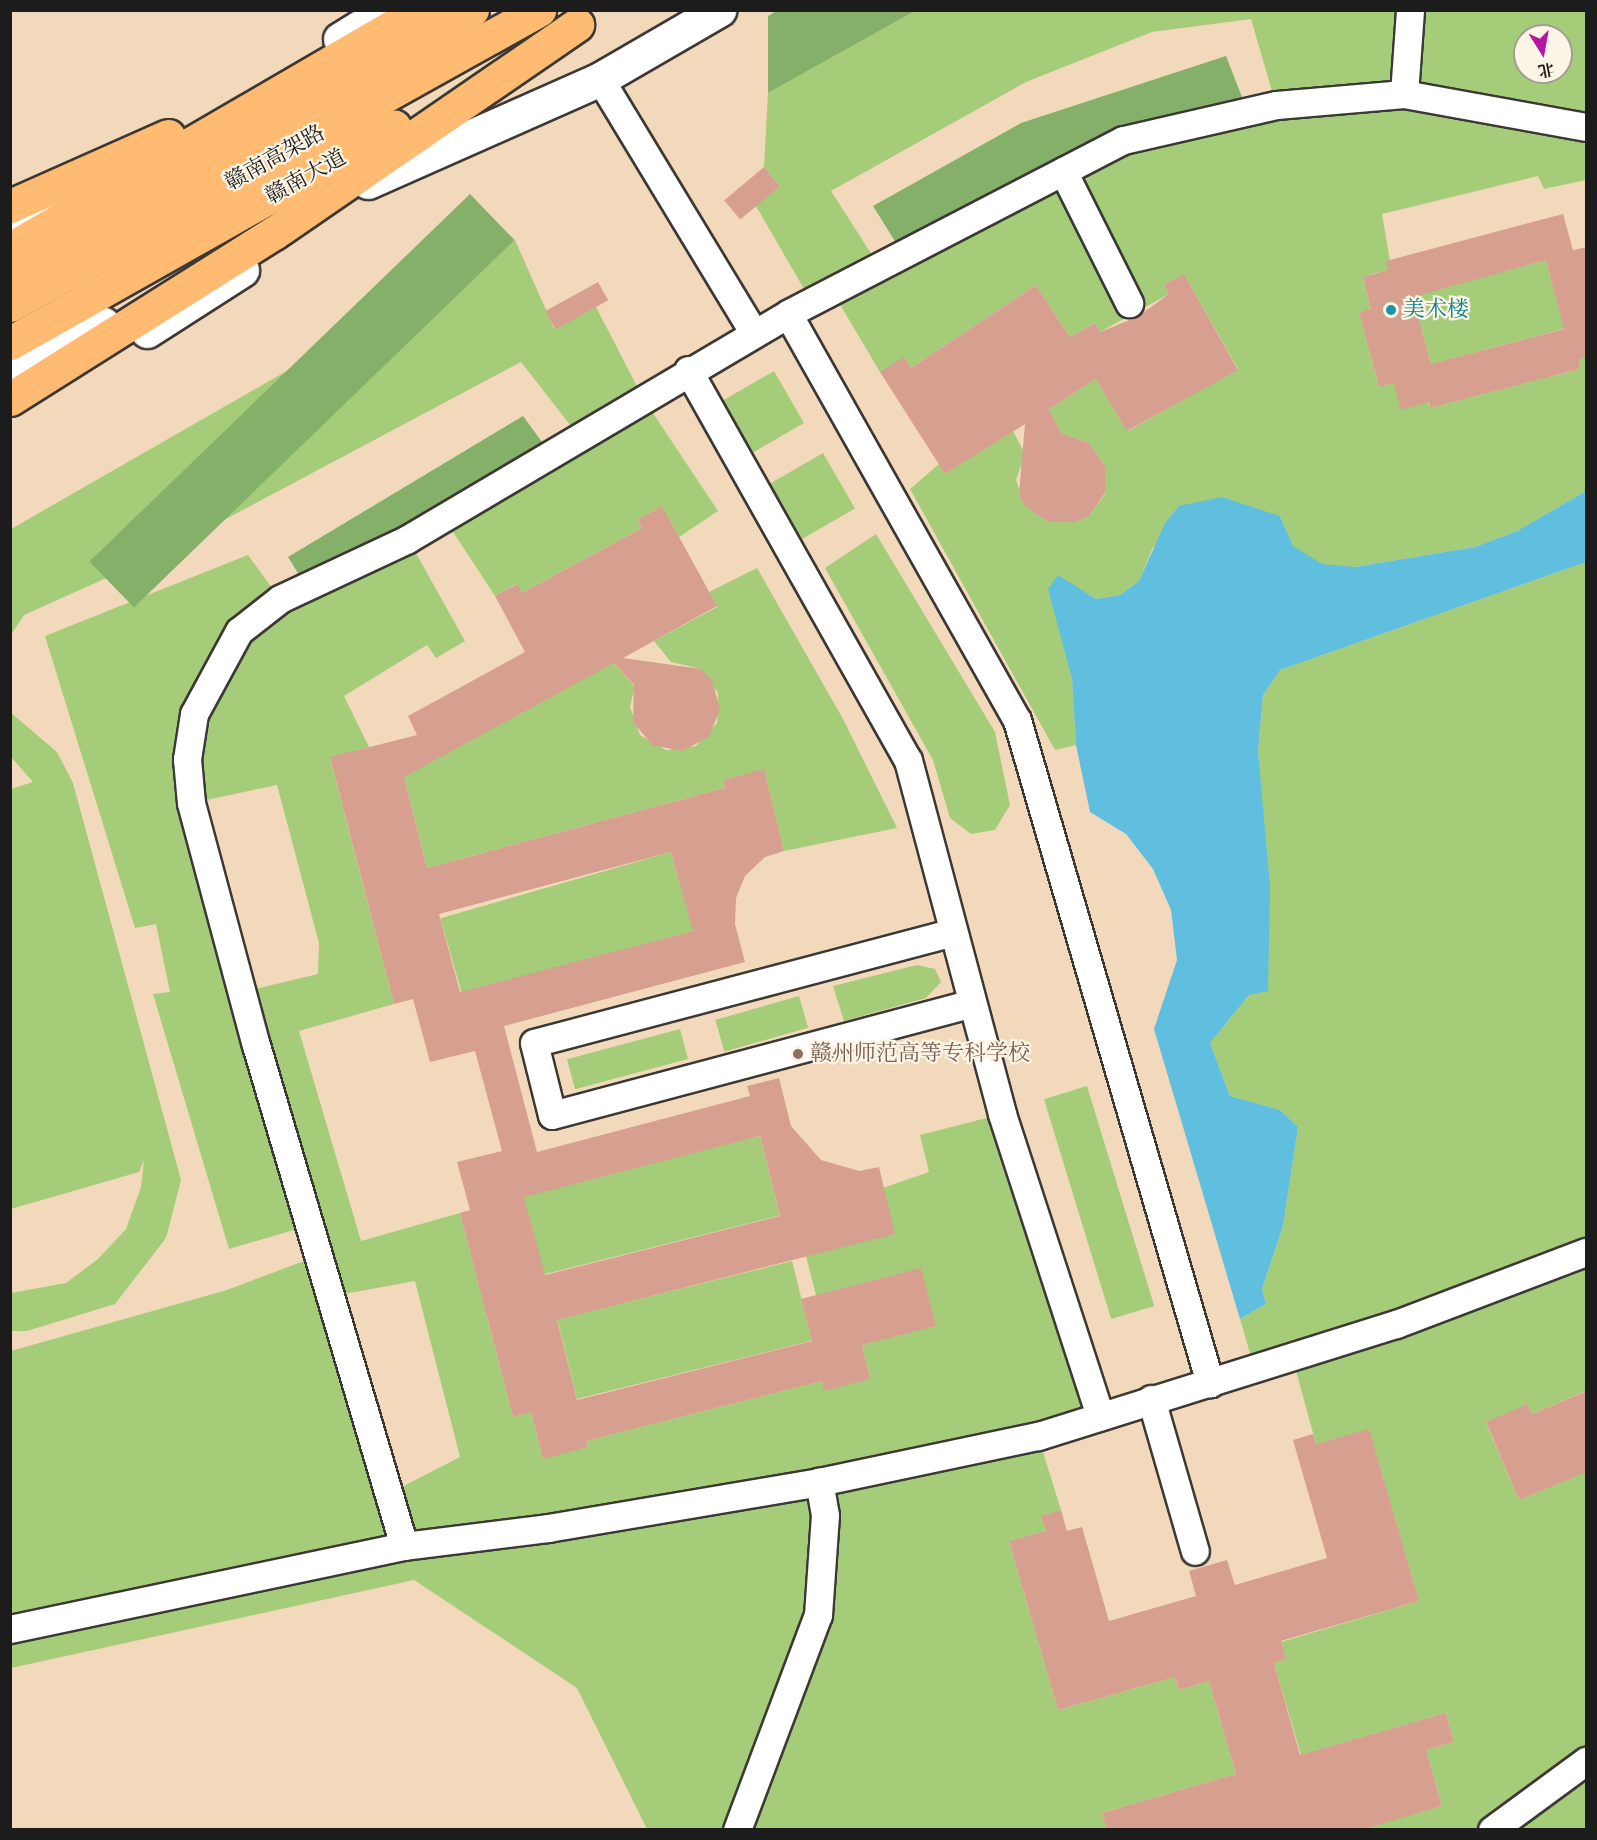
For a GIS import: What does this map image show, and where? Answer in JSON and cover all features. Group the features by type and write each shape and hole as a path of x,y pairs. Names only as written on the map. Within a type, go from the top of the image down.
{"main road":[{"path":"10,249 421,10"},
{"name":"赣南高架路","path":"10,276 472,10"},
{"name":"赣南高架路","path":"10,305 539,10"},
{"path":"10,399 274,233 590,18"},
{"name":"赣南大道","path":"10,343 590,18"},
{"path":"10,206 297,82"}],"street":[{"path":"10,230 387,10"},
{"path":"10,374 376,178 600,79 719,10"},
{"path":"1404,94 1410,10"},
{"path":"600,79 754,333"},
{"path":"404,1546 256,1045 191,803 187,759 194,714 239,631 280,599 408,539 553,457 688,370 788,314 1123,140 1246,110 1404,94 1587,127"},
{"path":"1063,171 1129,303"},
{"path":"10,411 197,301 376,178"},
{"path":"788,314 1017,720 1210,1383"},
{"path":"688,370 908,760 969,1004 1100,1416"},
{"path":"950,933 534,1043 552,1115 969,1004"},
{"path":"10,1629 404,1546 548,1528 819,1482 1020,1440 1396,1324 1587,1252"},
{"path":"1151,1399 1195,1551"},
{"path":"737,1830 818,1615 825,1515 819,1482"},
{"path":"1492,1830 1587,1761"}],"green space":[{"path":"778,10 915,11 768,93 768,16"},
{"path":"915,11 1586,11 1586,180 1544,189 1538,176 1382,214 1397,302 1379,272 1363,277 1371,309 1359,312 1379,387 1394,383 1427,395 1430,408 1580,369 1579,359 1586,357 1586,491 1517,531 1475,547 1355,567 1322,565 1293,546 1280,516 1153,547 1139,581 1120,595 1096,599 1058,576 1049,588 1072,679 1076,745 1055,750 910,489 939,464 945,474 1013,431 1025,454 1016,480 1025,506 1048,522 1076,522 1089,516 1105,494 1105,466 1089,443 1062,434 1049,409 1096,379 1128,431 1238,369 1184,274 1164,285 1169,294 1100,332 1095,323 1070,337 1036,285 911,368 880,372 832,291 811,301 756,206 780,186 764,167 768,93","holes":["1251,19 1276,105 1123,140 879,266 831,191 1026,82 1152,32"]},
{"path":"1226,56 1247,110 1123,140 903,254 873,206 1021,123"},
{"path":"470,194 514,240 134,608 89,561"},
{"path":"515,240 554,328 596,307 643,398 718,511 679,537 662,506 637,520 642,528 522,593 516,584 495,596 444,518 581,439 521,362 162,553 24,615 11,635 11,529"},
{"path":"1546,260 1564,329 1431,364 1413,296"},
{"path":"774,371 804,423 753,452 723,400"},
{"path":"523,416 553,457 306,586 288,557"},
{"path":"823,453 855,508 802,539 770,483"},
{"path":"876,534 995,732 1010,805 995,830 971,834 950,818 933,760 825,568"},
{"path":"408,539 465,641 436,658 427,645 344,696 369,747 330,758 394,1004 299,1031 361,1241 460,1213 513,1417 531,1412 543,1458 588,1447 586,1441 822,1381 825,1390 870,1379 862,1345 935,1326 921,1269 827,1338 806,1256 883,1188 929,1172 920,1135 1002,1114 1100,1416 1038,1436 1061,1510 1042,1516 1046,1531 1009,1541 1058,1710 1175,1677 1179,1690 1209,1681 1236,1774 1102,1813 1107,1829 647,1829 577,1688 414,1580 11,1668 11,1351 227,1290 320,1255 311,1225 229,1249 153,994 170,992 156,924 135,928 45,636 248,555 280,599","holes":["277,785 319,943 318,974 243,992 192,803","415,1281 460,1457 390,1493 333,1296"]},
{"path":"1586,562 1586,1391 1532,1414 1528,1404 1486,1423 1519,1500 1586,1472 1586,1829 1362,1829 1442,1806 1426,1750 1454,1742 1446,1713 1301,1755 1274,1663 1286,1659 1281,1642 1419,1601 1369,1430 1316,1444 1292,1356 1255,1370 1240,1319 1266,1304 1262,1289 1283,1226 1298,1127 1280,1110 1230,1096 1210,1043 1249,995 1268,932 1258,751 1263,695 1280,670"},
{"path":"757,568 843,719 897,828 784,851 764,770 723,780 725,788 427,868 399,758 614,663 635,687 630,707 640,735 666,750 696,746 717,723 718,693 701,669 671,662 654,641 717,607 709,592"},
{"path":"10,712 57,752 73,783 181,1180 166,1238 115,1304 27,1331 11,1331 11,1293 66,1283 98,1259 126,1229 141,1187 144,1160 139,1172 11,1209 11,789 33,782 11,757"},
{"path":"671,852 694,931 463,997 440,918"},
{"path":"917,965 935,969 941,982 926,998 844,1021 833,986"},
{"path":"799,996 808,1028 724,1052 715,1020"},
{"path":"680,1029 688,1059 575,1089 567,1059"},
{"path":"1087,1086 1154,1306 1111,1319 1044,1099"},
{"path":"760,1136 780,1216 543,1275 523,1195"},
{"path":"792,1261 812,1341 577,1399 557,1320"}],"water":[{"path":"1586,491 1586,562 1280,670 1263,695 1258,751 1270,887 1268,991 1249,995 1210,1043 1230,1096 1280,1110 1298,1127 1283,1226 1262,1289 1266,1304 1240,1319 1154,1029 1177,960 1171,910 1153,869 1126,834 1090,812 1076,745 1072,679 1048,589 1058,575 1096,599 1120,595 1139,581 1165,523 1179,506 1222,497 1280,516 1293,546 1322,564 1355,567 1475,547 1517,531"}],"building":[{"path":"764,167 780,186 740,220 724,200"},
{"name":"美术楼","path":"1563,214 1573,250 1587,247 1587,357 1579,359 1580,369 1430,408 1429,402 1401,410 1394,383 1379,387 1359,312 1371,309 1363,277 1388,270 1386,261","holes":["1546,260 1564,329 1431,364 1413,297"]},
{"path":"1184,274 1238,370 1127,431 1096,379 1049,409 1062,434 1089,443 1105,466 1105,493 1089,516 1076,522 1048,522 1025,506 1019,494 1025,424 945,474 880,372 904,357 911,368 1036,285 1070,337 1095,323 1100,332 1137,317 1169,294 1164,285"},
{"path":"598,282 608,300 556,329 546,311"},
{"path":"662,506 717,606 623,658 701,669 712,680 720,709 709,737 682,751 652,745 633,722 634,685 614,663 404,777 427,868 725,788 723,780 764,769 784,851 765,857 745,876 736,898 735,924 745,962 504,1026 537,1152 750,1096 747,1086 779,1078 791,1126 821,1160 859,1171 879,1167 895,1234 557,1320 577,1400 812,1341 801,1299 921,1268 936,1326 862,1345 870,1379 824,1391 822,1381 586,1441 588,1447 543,1459 531,1412 513,1417 460,1213 470,1210 457,1162 502,1151 475,1051 430,1062 413,999 394,1004 330,757 417,735 408,716 525,652 495,596 517,584 522,593 642,528 637,520","holes":["671,852 693,931 460,992 439,914","760,1136 780,1216 545,1275 524,1197"]},
{"path":"1587,1391 1587,1472 1519,1500 1486,1422 1528,1404 1532,1414"},
{"path":"1369,1429 1419,1601 1281,1641 1286,1659 1274,1663 1300,1755 1446,1713 1454,1742 1426,1750 1442,1806 1362,1830 1107,1830 1102,1813 1236,1774 1209,1681 1179,1690 1175,1677 1058,1710 1009,1541 1046,1531 1041,1516 1061,1510 1067,1531 1082,1527 1109,1621 1196,1596 1189,1571 1227,1560 1235,1585 1327,1558 1293,1440 1313,1434 1316,1444"}],"place":[{"name":"美术楼","path":"1391,310"},
{"name":"赣州师范高等专科学校","path":"798,1054"}]}
